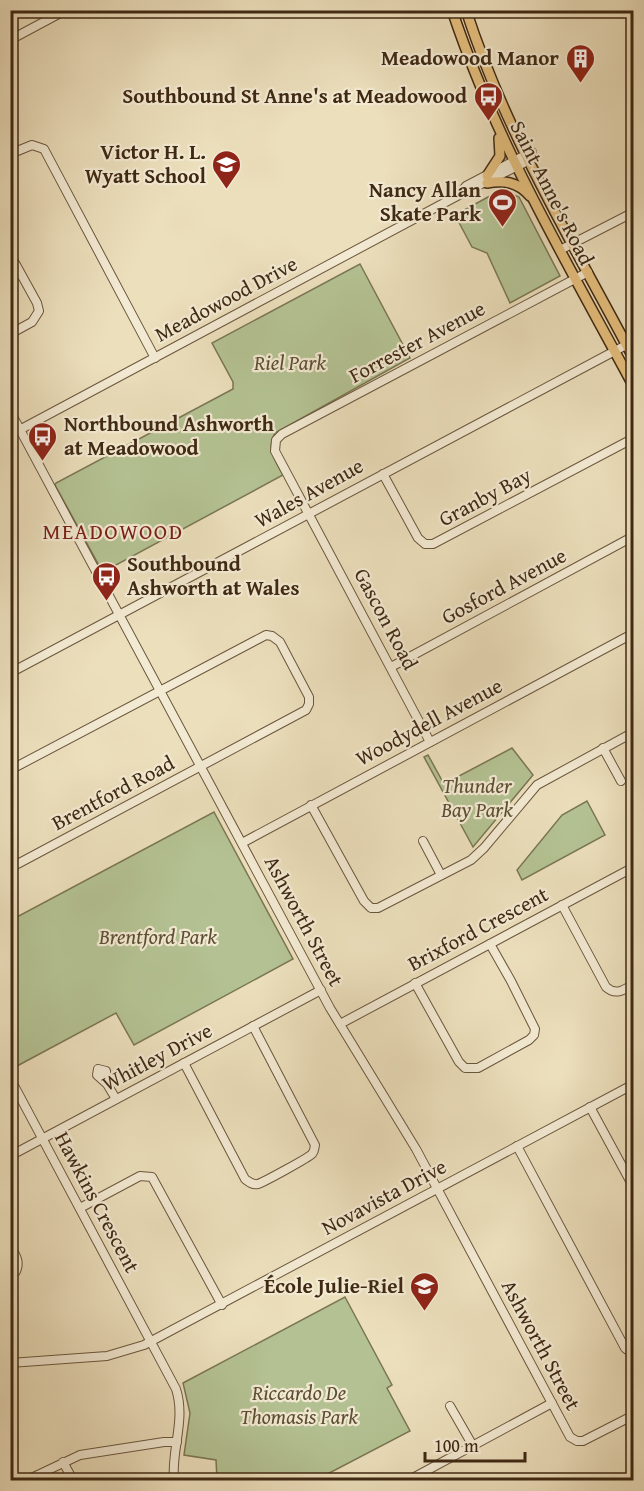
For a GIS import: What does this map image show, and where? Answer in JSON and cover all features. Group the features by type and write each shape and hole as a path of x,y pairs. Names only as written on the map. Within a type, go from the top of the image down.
{"main road":[{"name":"Saint Anne's Road","path":"452,10 475,76 515,164 633,387"},
{"name":"Saint Anne's Road","path":"466,10 497,95 527,158 633,359"},
{"path":"495,122 500,141 500,156 487,179 506,181 519,186 536,204"}],"street":[{"path":"10,40 66,10"},
{"path":"10,154 32,145 40,147 46,153 155,358"},
{"name":"Meadowood Drive","path":"10,435 459,195 466,186 487,179 527,158"},
{"path":"561,250 633,212"},
{"path":"10,254 37,303 39,311 32,322 10,334"},
{"name":"Forrester Avenue","path":"310,514 275,452 278,437 588,272"},
{"name":"Wales Avenue","path":"10,673 626,345"},
{"name":"Ashworth Street","path":"10,411 22,429 321,990 414,1146 570,1437 575,1441 589,1439 633,1415"},
{"name":"Granby Bay","path":"383,474 417,538 425,544 433,544 633,438"},
{"name":"Gascon Road","path":"310,514 430,742"},
{"name":"Gosford Avenue","path":"391,667 633,536"},
{"name":"Woodydell Avenue","path":"242,843 633,634"},
{"name":"Brentford Road","path":"10,868 306,710 309,704 309,697 280,642 266,635 161,691"},
{"path":"10,770 161,691"},
{"path":"311,806 361,897 371,908 381,907 471,860 484,848 537,785 633,732"},
{"path":"603,748 621,781"},
{"path":"423,841 441,875"},
{"name":"Brixford Crescent","path":"340,1024 633,868"},
{"path":"562,905 606,987 612,992 618,992 633,984"},
{"path":"415,983 459,1062 465,1068 478,1068 530,1040 535,1029 490,944"},
{"name":"Whitley Drive","path":"10,1156 321,990"},
{"path":"184,1063 245,1179 258,1184 312,1154 315,1148 314,1142 253,1026"},
{"name":"Hawkins Crescent","path":"10,1078 152,1342 178,1396 180,1419 174,1480"},
{"path":"107,1084 116,1100"},
{"name":"Novavista Drive","path":"11,1363 107,1356 152,1342 633,1084"},
{"path":"590,1107 633,1188"},
{"path":"517,1146 626,1350 633,1355"},
{"path":"80,1208 140,1176 152,1178 222,1305"},
{"path":"10,1246 18,1260 15,1273 10,1274"},
{"path":"10,1398 13,1393 11,1363"},
{"path":"409,1480 552,1404"},
{"path":"450,1406 472,1446"},
{"path":"30,1480 63,1462 95,1452 177,1442"},
{"path":"63,1462 73,1480"}],"green space":[{"path":"505,191 519,197 560,276 510,303 487,253 472,247 455,215 488,197"},
{"name":"Riel Park","path":"360,264 410,358 275,433 271,449 283,475 105,571 101,569 55,485 56,483 233,389 233,382 212,343"},
{"name":"Thunder Bay Park","path":"512,748 533,775 473,847 424,757 428,755 444,784"},
{"path":"587,801 605,835 522,880 517,870 562,815"},
{"name":"Brentford Park","path":"214,812 293,959 134,1045 116,1013 17,1066 11,1061 11,906 17,917"},
{"name":"Riccardo De Thomasis Park","path":"345,1297 392,1385 387,1388 410,1431 316,1480 217,1480 216,1460 184,1455 190,1413 183,1383"}],"place":[{"name":"Meadowood Manor","path":"580,84"},
{"name":"Southbound St Anne's at Meadowood","path":"488,122"},
{"name":"Victor H. L. Wyatt School","path":"227,190"},
{"name":"Nancy Allan Skate Park","path":"502,228"},
{"name":"Northbound Ashworth at Meadowood","path":"43,462"},
{"name":"Southbound Ashworth at Wales","path":"106,602"},
{"name":"École Julie-Riel","path":"425,1312"}],"district":[{"name":"MEADOWOOD","path":"113,531"}]}
